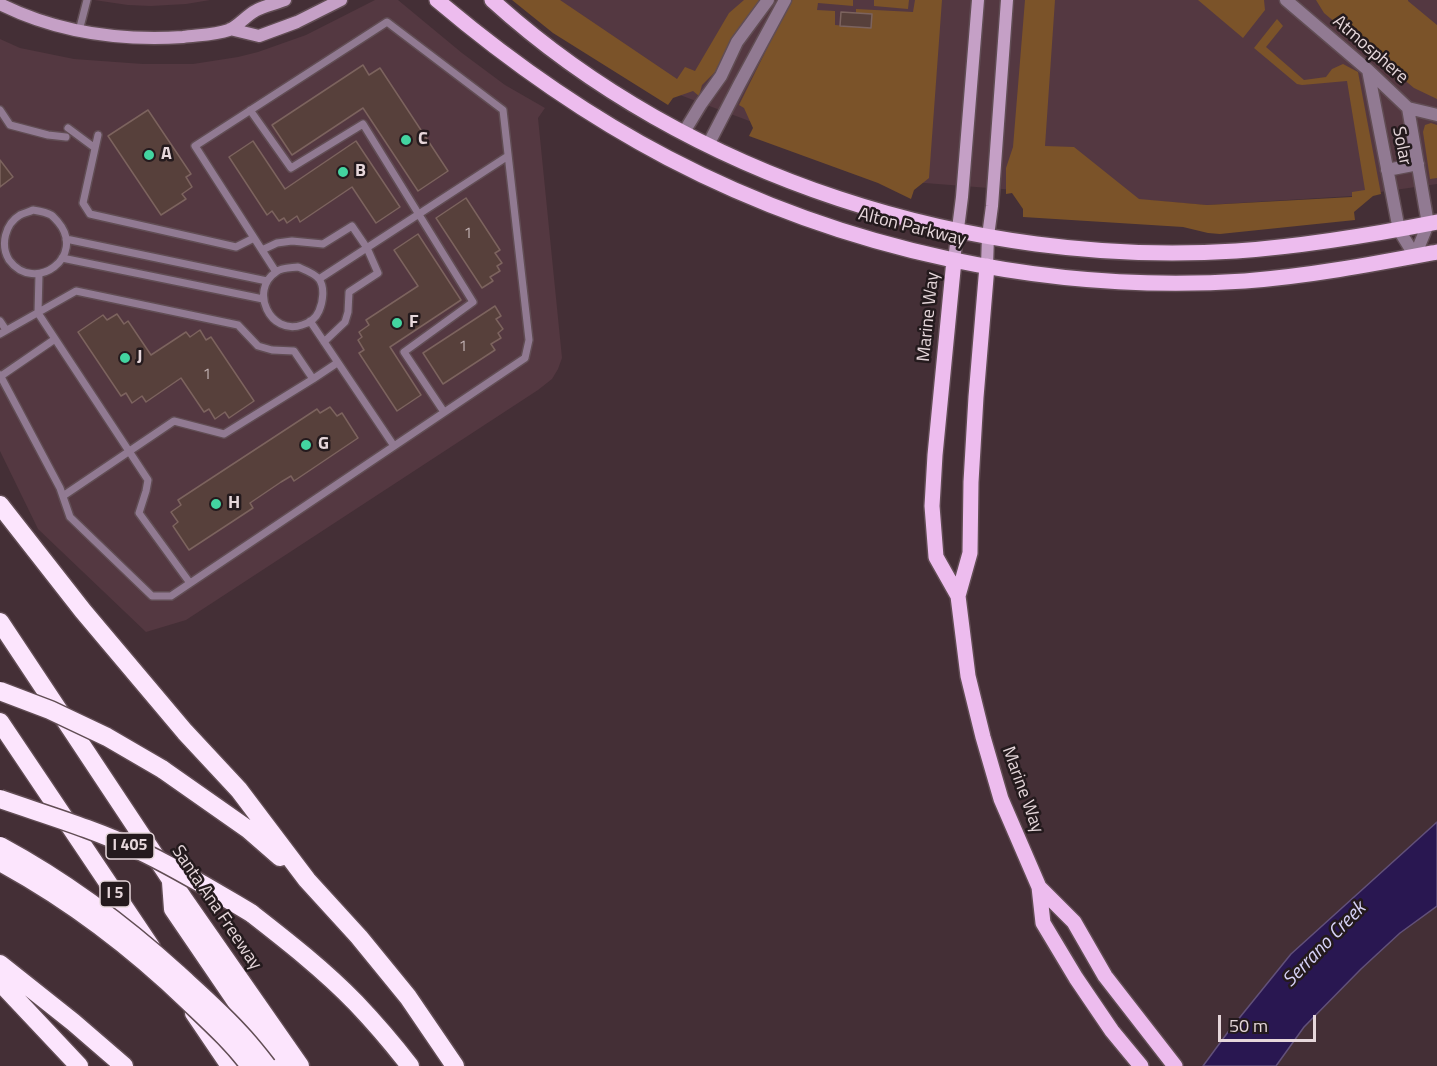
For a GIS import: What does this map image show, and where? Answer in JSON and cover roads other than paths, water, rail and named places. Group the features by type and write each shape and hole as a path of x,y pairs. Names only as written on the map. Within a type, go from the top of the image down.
{"highway":[{"path":"0,505 83,611 185,732 239,790 307,880 359,937 408,997 455,1066"},
{"name":"Santa Ana Freeway","path":"0,622 171,880 300,1066"},
{"path":"0,691 50,710 107,737 162,769 249,830 307,880"},
{"name":"I 5","path":"0,722 230,1066"},
{"name":"I 405","path":"0,799 136,849 203,884 250,913 292,945 355,1002 410,1066"},
{"path":"0,846 107,914 149,948 237,1030 267,1066"},
{"path":"0,862 65,900 107,930 176,989 250,1066"},
{"path":"171,880 173,909 280,1066"},
{"path":"0,964 124,1066"},
{"path":"0,982 79,1066"}],"main road":[{"path":"0,4 51,24 79,31 109,36 155,39 208,34 230,29 256,10 285,0"},
{"path":"230,29 259,36 297,22 341,0"},
{"name":"Alton Parkway","path":"437,0 511,58 575,103 682,165 799,216 888,244 954,260 1044,274 1109,280 1198,282 1243,281 1313,274 1437,252"},
{"name":"Alton Parkway","path":"492,0 534,36 586,74 620,96 708,145 824,194 958,232 1106,251 1185,253 1284,247 1433,223"},
{"name":"Marine Way","path":"978,0 958,232 936,443 932,506 936,557 958,596 969,676 983,737 1001,799 1039,887 1043,924 1112,1031 1141,1066"},
{"name":"Marine Way","path":"958,596 970,554 976,397 1007,0"},
{"name":"Marine Way","path":"1039,887 1074,922 1105,976 1175,1066"}],"street":[{"path":"684,132 721,76 737,42 768,0"},
{"path":"708,145 785,0"},
{"name":"Atmosphere","path":"1286,0 1368,70 1408,108 1437,115"},
{"name":"Solar","path":"1368,70 1399,230"},
{"path":"721,76 739,85"},
{"name":"Solar","path":"1408,108 1418,164 1433,223"},
{"path":"1387,170 1418,164"},
{"path":"1399,230 1415,256 1433,223"}],"lane":[{"path":"79,31 87,0"},
{"path":"55,339 1,376 63,496 70,517 152,596 171,596 525,358 529,340 503,110 387,22 195,146 276,272"},
{"path":"0,110 10,125 48,135 66,137"},
{"path":"250,110 291,168 363,124 473,302 404,352 444,412"},
{"path":"68,128 95,148"},
{"path":"98,135 83,202 90,214 236,247 254,238"},
{"path":"319,279 508,156"},
{"path":"33,210 50,214 63,228 66,239 65,252 60,262 50,270 39,274 26,273 15,267 7,258 2,234 20,215 33,210"},
{"path":"262,250 277,243 292,241 323,244 352,226 367,248 378,273 348,292 348,312 345,322 324,342"},
{"path":"66,239 267,281"},
{"path":"62,258 263,299"},
{"path":"298,267 319,279 322,302 318,313 310,321 299,326 288,326 277,322 268,314 263,292 267,281 276,272 298,267"},
{"path":"39,274 38,313 148,480 139,513 190,583"},
{"path":"0,321 3,332 76,291 238,325 258,346 272,350 294,351 313,379"},
{"path":"310,321 394,446"},
{"path":"63,496 174,422 224,434 338,363"}],"water":[{"name":"Serrano Creek","path":"1437,822 1437,906 1400,933 1361,969 1304,1027 1276,1066 1203,1066 1291,954"}],"place":[{"name":"C","path":"406,140"},
{"name":"A","path":"149,155"},
{"name":"B","path":"343,172"},
{"name":"F","path":"397,323"},
{"name":"J","path":"125,358"},
{"name":"G","path":"306,445"},
{"name":"H","path":"216,504"}]}
